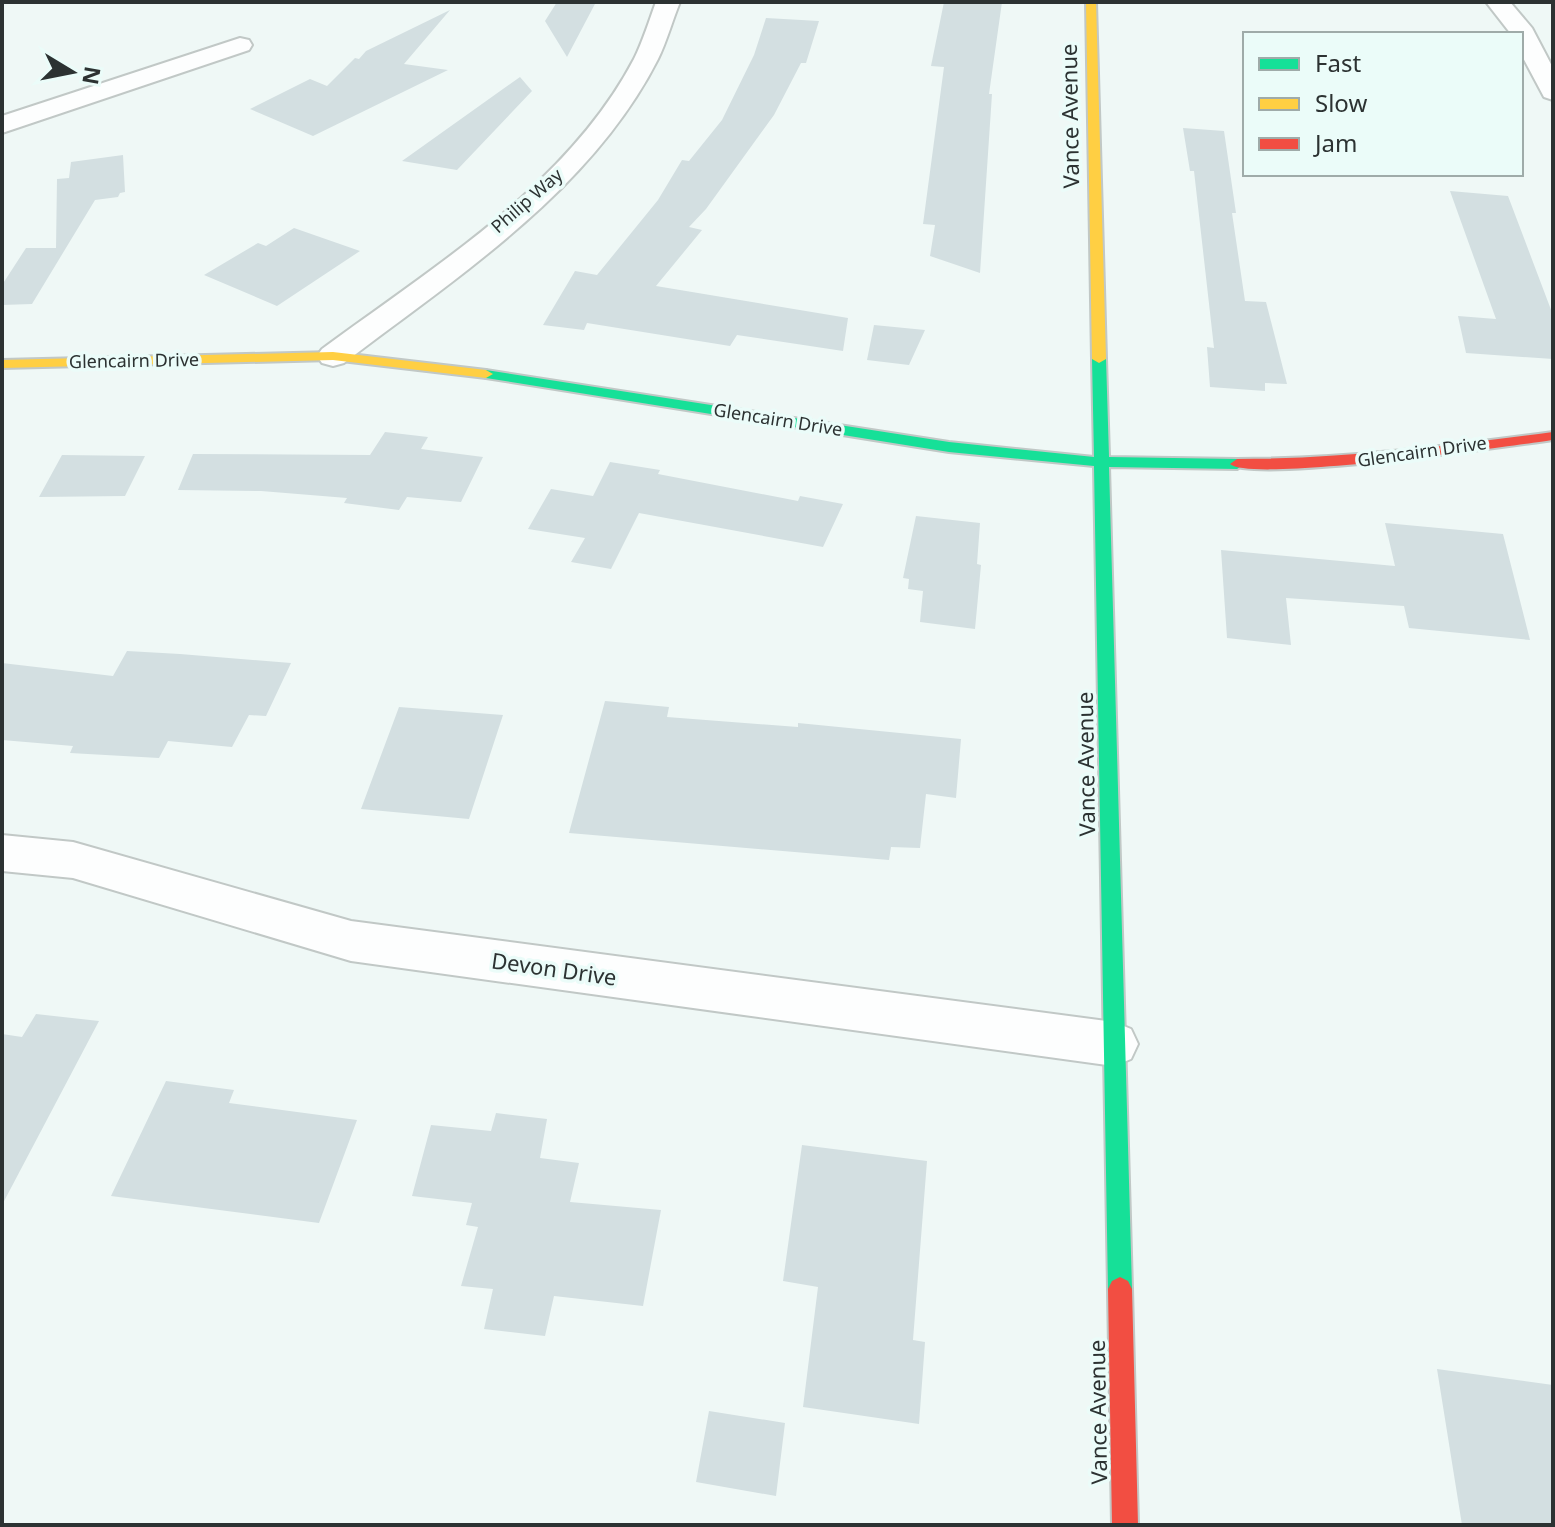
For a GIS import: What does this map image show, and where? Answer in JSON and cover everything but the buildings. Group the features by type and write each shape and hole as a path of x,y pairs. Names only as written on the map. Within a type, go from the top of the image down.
{"street":[{"name":"Philip Way","path":"333,356 550,184 596,135 631,87 658,40 668,2"},
{"name":"Vance Avenue","path":"1091,2 1125,1525"},
{"path":"1498,2 1522,32"},
{"path":"1523,34 1553,92"},
{"path":"2,125 240,45"},
{"name":"Glencairn Drive","path":"2,364 333,356 435,366 949,447 1102,462 1300,465 1381,459 1553,436"},
{"name":"Devon Drive","path":"2,853 73,860 351,941 1114,1044"}],"traffic: fast":[{"path":"1099,359 1120,1289"},
{"path":"486,374 949,447 1102,462 1237,464"}],"traffic: slow":[{"path":"1091,2 1099,359"},
{"path":"2,364 333,356 486,374"}],"traffic: jam":[{"path":"1237,464 1356,460 1553,436"},
{"path":"1120,1289 1125,1525"}]}
